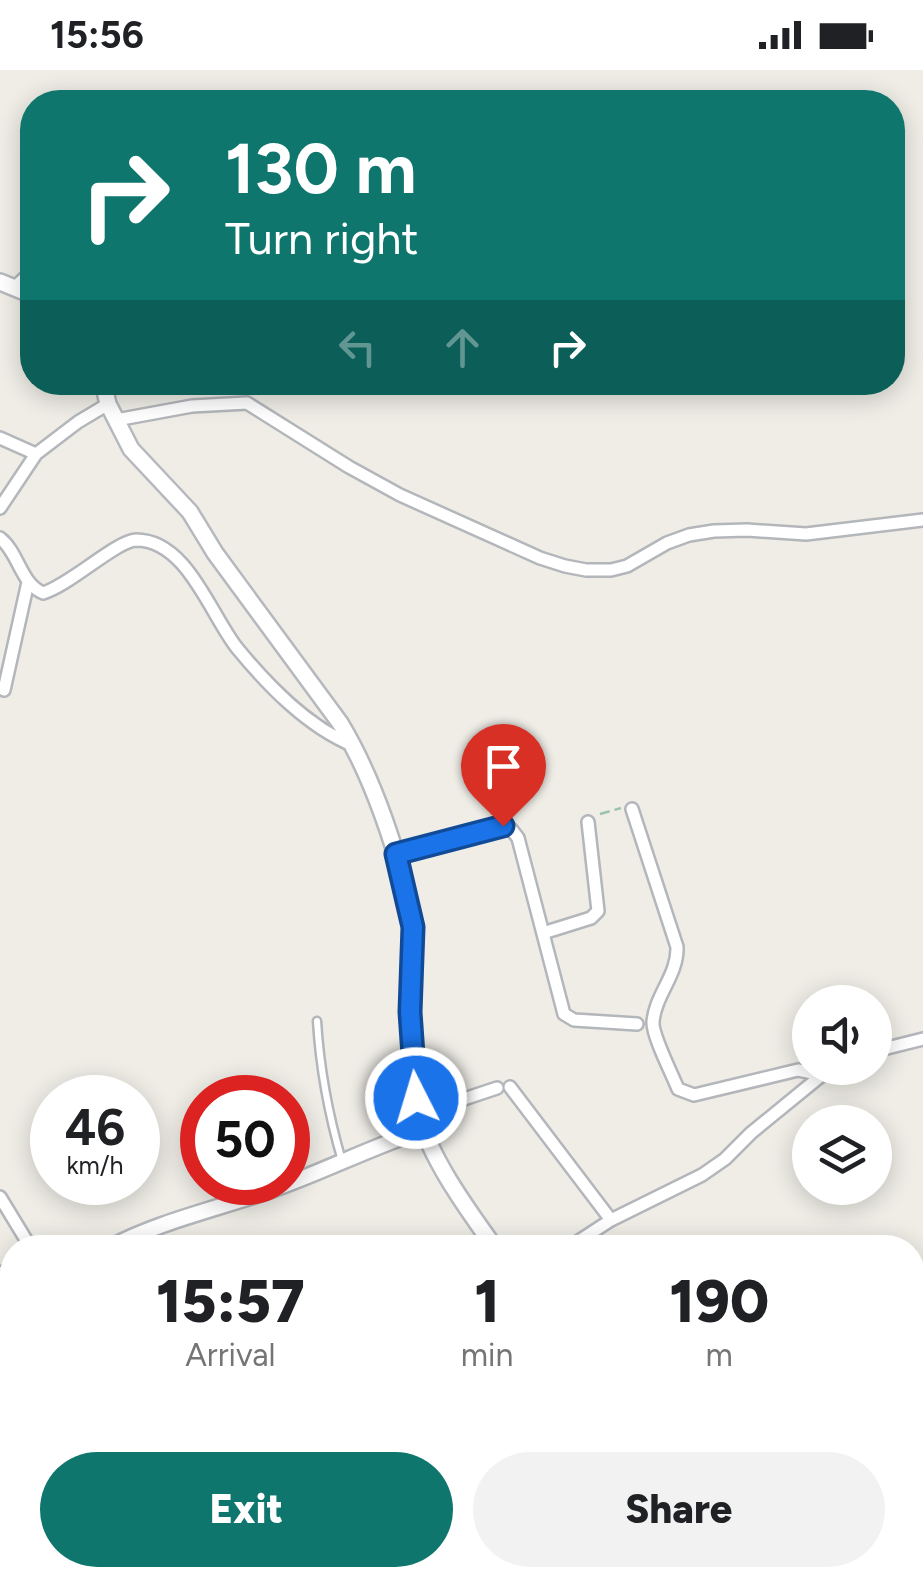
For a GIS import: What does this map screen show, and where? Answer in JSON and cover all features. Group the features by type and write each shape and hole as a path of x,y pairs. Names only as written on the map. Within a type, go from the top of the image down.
{"main road":[{"path":"106,395 131,449 190,512 215,553 334,714 368,776 396,854 413,927 410,1043 421,1122 456,1190 486,1235"}],"street":[{"path":"116,420 192,406 248,403 400,494 540,558 586,570 627,566 666,544 714,531 806,534 923,520"},
{"path":"0,508 36,454 108,404"},
{"path":"0,438 36,454"},
{"path":"0,538 38,592 64,584 124,543 135,540 170,552 183,564 252,666 321,731 354,746"},
{"path":"4,690 28,582"},
{"path":"632,810 677,947 676,966 656,1006 652,1026 678,1089 694,1094 792,1071"},
{"path":"543,934 591,918 598,911 588,822"},
{"path":"396,854 497,827 511,829 518,838 564,1014 574,1020 637,1024"},
{"path":"892,1046 923,1039"},
{"path":"588,1235 702,1175 810,1085"},
{"path":"133,1235 291,1183 503,1088 611,1220"},
{"path":"0,1196 23,1235"}],"lane":[{"path":"318,1021 320,1070 342,1160"}],"path":[{"path":"588,822 614,808 632,810"}],"route":[{"path":"416,1098 410,1012 413,927 396,854 503,826"}]}
